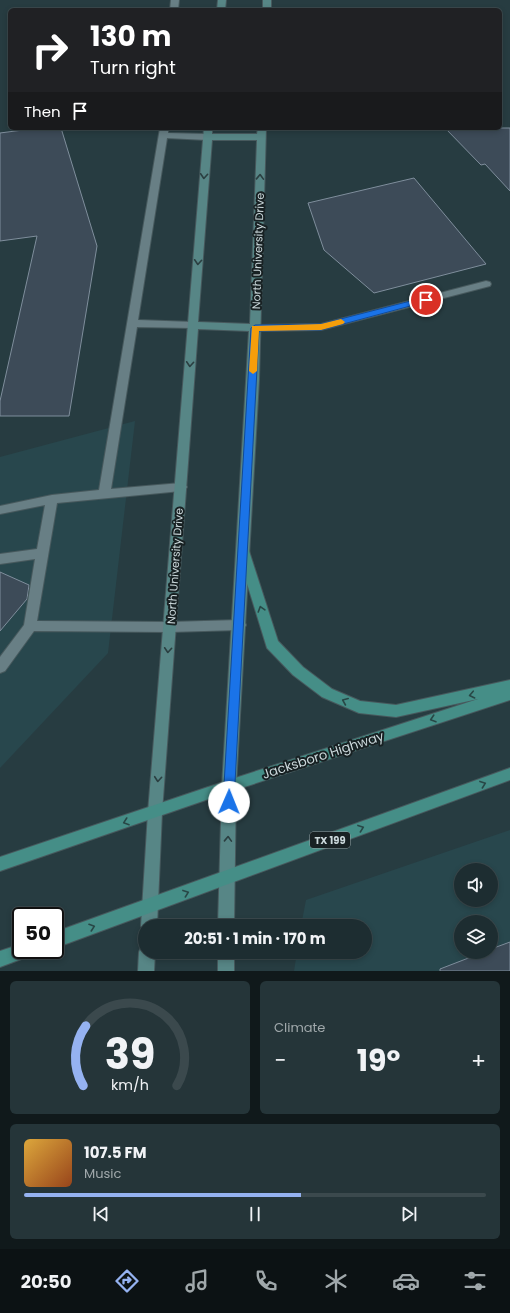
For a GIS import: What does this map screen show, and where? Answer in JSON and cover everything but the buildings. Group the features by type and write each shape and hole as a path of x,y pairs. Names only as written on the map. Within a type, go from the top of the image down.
{"main road":[{"path":"208,133 262,133"},
{"name":"North University Drive","path":"149,919 155,812 208,133"},
{"name":"North University Drive","path":"226,919 229,786 255,328 262,133"},
{"path":"193,325 255,328"},
{"path":"243,551 272,644 298,671 327,693 359,706 396,711 510,686"},
{"name":"Jacksboro Highway","path":"0,864 229,786 510,694"},
{"name":"TX 199","path":"64,937 510,774"},
{"path":"0,959 12,955"},
{"path":"146,971 147,959"},
{"path":"226,959 226,971"}],"lane":[{"path":"104,494 163,132 208,133"},
{"path":"255,328 321,327 486,284"},
{"path":"132,323 193,325"},
{"path":"0,510 52,499 181,487"},
{"path":"0,667 30,626 52,499"},
{"path":"0,559 43,553"},
{"path":"30,626 170,627 239,625"}],"shaded area":[{"path":"135,421 108,653 0,768 0,457"},
{"path":"510,830 510,971 294,971 296,959 372,959 372,919 302,919 306,900"}],"slow traffic":[{"path":"253,371 255,328 321,327 341,322"}],"route":[{"path":"229,802 255,328 321,327 426,300"}]}
